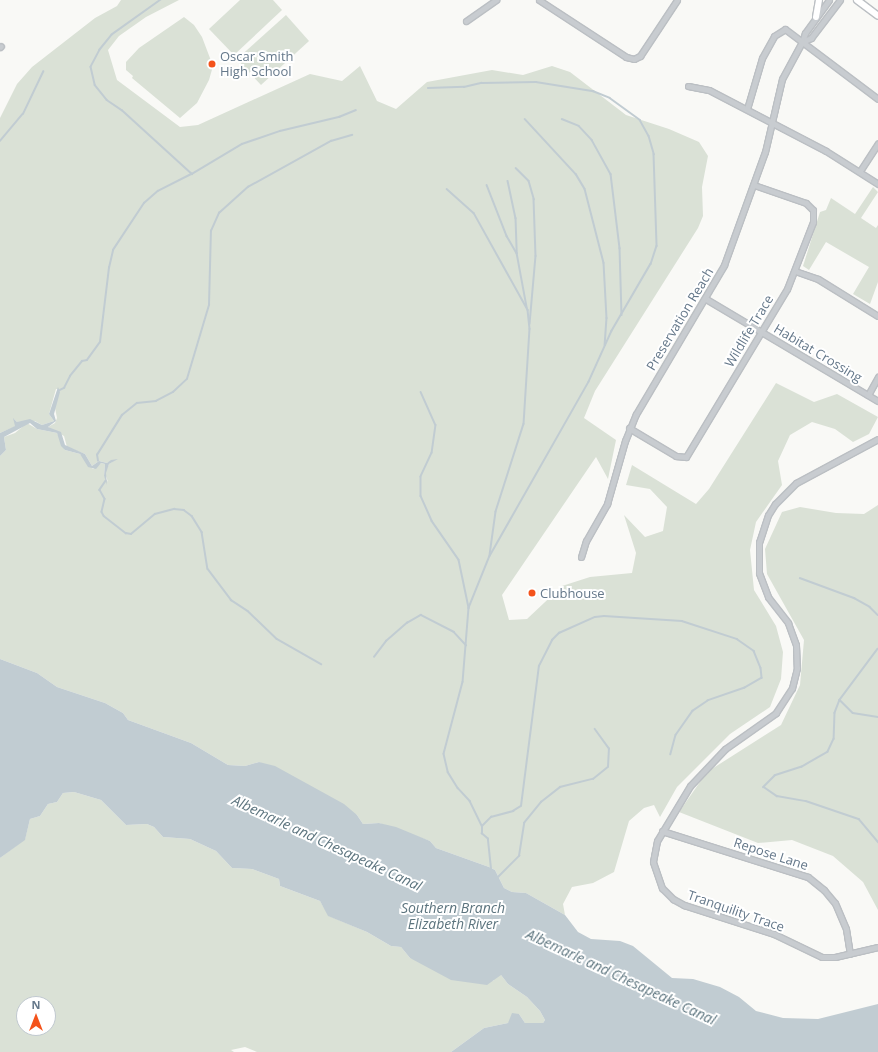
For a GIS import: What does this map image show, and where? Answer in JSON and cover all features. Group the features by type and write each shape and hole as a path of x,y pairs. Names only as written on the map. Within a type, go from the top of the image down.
{"main road":[{"path":"816,17 820,0"},
{"path":"858,0 878,16"}],"street":[{"path":"466,21 496,0"},
{"path":"539,0 626,57 634,59 640,56 677,0"},
{"name":"Preservation Reach","path":"581,557 586,541 608,504 629,428 706,299 724,265 754,185 772,123 782,79 802,42 805,33 829,0"},
{"name":"Preservation Reach","path":"802,42 811,38 840,0"},
{"path":"747,110 762,58 777,32 785,29 790,31 802,42 878,99"},
{"path":"688,86 709,90 860,171 878,184"},
{"path":"860,171 878,143"},
{"name":"Wildlife Trace","path":"629,428 676,456 686,457 762,332 795,271 814,218 813,210 806,203 754,185"},
{"path":"795,271 818,280 878,316"},
{"name":"Habitat Crossing","path":"706,299 878,401"},
{"path":"868,395 878,377"},
{"name":"Tranquility Trace","path":"878,439 807,478 797,486 791,487 775,504 766,521 759,542 758,561 765,591 788,623 796,646 797,668 792,688 776,713 725,749 706,767 683,795 655,846 653,862 658,882 673,899 774,934 822,957 850,954 878,947"},
{"name":"Repose Lane","path":"662,831 808,877 824,890 835,903 846,929 850,954"}],"shaded area":[{"path":"121,0 179,0 146,17 119,36 108,50 117,80 180,127 198,125 310,74 342,81 360,66 377,101 396,109 427,82 492,70 523,75 552,66 570,72 626,115 669,129 699,142 708,156 702,187 703,216 698,228 595,391 584,418 616,440 608,479 596,457 502,595 509,620 527,619 562,586 590,577 632,573 636,553 624,515 645,537 663,531 667,507 650,489 626,485 632,465 696,504 709,489 776,383 814,402 837,394 878,417 869,434 853,442 835,429 812,422 790,435 778,461 782,485 756,522 750,550 754,590 776,626 783,652 781,679 770,707 730,734 677,787 660,817 654,805 644,808 629,821 614,872 593,883 572,887 563,904 565,915 526,893 512,892 504,888 495,870 489,867 436,848 430,841 379,823 363,824 357,815 259,762 245,766 228,765 191,743 128,720 123,713 105,703 57,687 37,673 0,659 0,456 6,450 4,437 15,433 27,423 37,429 57,433 65,450 80,454 93,469 101,463 105,464 104,476 108,482 105,473 109,464 115,460 107,463 99,461 92,466 85,454 67,447 64,436 48,427 55,423 57,418 55,408 60,389 56,389 49,414 54,421 42,425 35,421 17,422 14,419 16,426 0,433 0,118 17,84 32,67 95,18 117,6"},
{"path":"240,0 273,0 282,10 234,55 209,29"},
{"path":"286,15 309,41 261,85 237,59"},
{"path":"184,17 194,25 202,37 213,66 209,80 197,103 180,118 132,78 133,76 126,70 126,62 139,48"},
{"path":"873,187 878,192 861,218 876,228 878,225 878,282 870,304 853,294 869,267 826,242 809,270 803,266 820,212 826,210 831,198 855,214"},
{"path":"878,505 878,910 863,882 833,856 792,840 758,843 679,812 707,772 781,725 800,685 804,640 767,574 765,549 782,512 800,507 836,513 864,514"},
{"path":"74,792 101,800 126,825 147,824 154,827 163,837 190,839 216,851 232,868 252,869 279,879 280,886 320,901 329,916 367,932 391,946 401,947 410,958 493,981 497,975 501,975 508,984 527,997 540,1011 545,1020 543,1023 525,1023 519,1014 508,1023 484,1028 451,1052 257,1052 245,1047 231,1050 234,1052 0,1052 0,858 25,839 30,819 40,816 48,804 57,802 63,793"}],"water":[{"path":"58,387 60,392 54,414 56,421 48,427 61,432 65,445 85,454 92,466 99,461 107,463 111,460 118,459 109,464 106,473 107,485 104,476 105,464 101,463 96,469 88,467 80,454 65,450 61,446 57,433 37,429 30,423 4,437 6,450 0,456 0,433 15,426 13,418 17,422 30,419 42,425 54,421 49,414"},
{"name":"Southern Branch Elizabeth River","path":"0,659 37,673 57,687 105,703 123,713 128,720 191,743 228,765 245,766 259,762 275,766 344,804 357,815 363,824 379,823 396,827 430,841 436,848 489,867 495,870 504,888 512,892 526,893 565,915 578,932 591,939 620,941 633,946 672,978 693,979 720,987 739,997 756,1011 783,1018 818,1019 878,1004 878,1052 451,1052 484,1028 508,1023 512,1013 519,1014 525,1023 543,1023 545,1020 540,1011 527,997 508,984 501,975 487,985 451,980 410,958 401,947 391,946 367,932 328,916 320,901 280,886 279,879 252,869 232,868 216,851 190,839 163,837 154,827 147,824 126,825 101,800 74,792 63,793 57,802 48,804 40,816 30,819 25,840 0,858"}],"waterway":[{"path":"161,0 112,35 100,50 91,67 95,85 107,100 122,110 192,174"},
{"path":"0,141 23,114 43,72"},
{"path":"428,88 464,87 482,83 536,82 593,91 610,98 640,120 649,136 654,154 657,246 651,264 612,331 589,382 490,556 469,608 463,682 444,754 448,772 458,788 470,801 482,826"},
{"path":"58,391 64,388 70,376 82,361 87,360 100,342 109,268 113,250 144,203 158,191 192,174 242,144 280,131 339,117 356,110"},
{"path":"525,119 576,174 585,189 604,263 607,318 605,345"},
{"path":"562,119 579,126 592,140 611,174 620,248 622,315"},
{"path":"98,461 97,455 122,415 137,403 156,401 173,392 187,379 209,305 211,231 219,213 248,187 331,141 352,135"},
{"path":"516,168 529,181 534,199 536,256 530,324"},
{"path":"508,181 516,218 517,253 527,307"},
{"path":"487,185 507,236 517,253"},
{"path":"447,189 474,213 528,310 530,329 524,424 496,512 490,555"},
{"path":"421,392 436,425 432,453 421,477 421,496 432,521 459,560 469,608"},
{"path":"106,481 100,490 105,499 102,512 104,516 126,533 131,534 155,514 174,509 184,510 192,516 202,532 208,569 231,600 248,611 277,639 321,664"},
{"path":"800,578 854,598 870,607 878,615"},
{"path":"374,657 386,641 407,623 421,615 454,632 466,645"},
{"path":"491,869 488,839 482,834 482,826 491,817 513,811 521,806 539,666 552,640 559,633 595,617 604,616 682,621 737,639 754,651 761,668 762,678 745,688 708,701 693,711 676,735 671,754"},
{"path":"878,649 840,700 835,713 834,739 828,752 802,767 775,776 764,787 777,796 806,801 859,819 878,842"},
{"path":"840,700 853,713 878,717"},
{"path":"498,877 519,856 524,823 541,802 560,787 593,779 608,767 609,749 595,730"}],"place":[{"name":"Oscar Smith High School","path":"212,64"},
{"name":"Clubhouse","path":"532,593"}],"water label":[{"name":"Albemarle and Chesapeake Canal","path":"327,843"},
{"name":"Albemarle and Chesapeake Canal","path":"621,977"}]}
